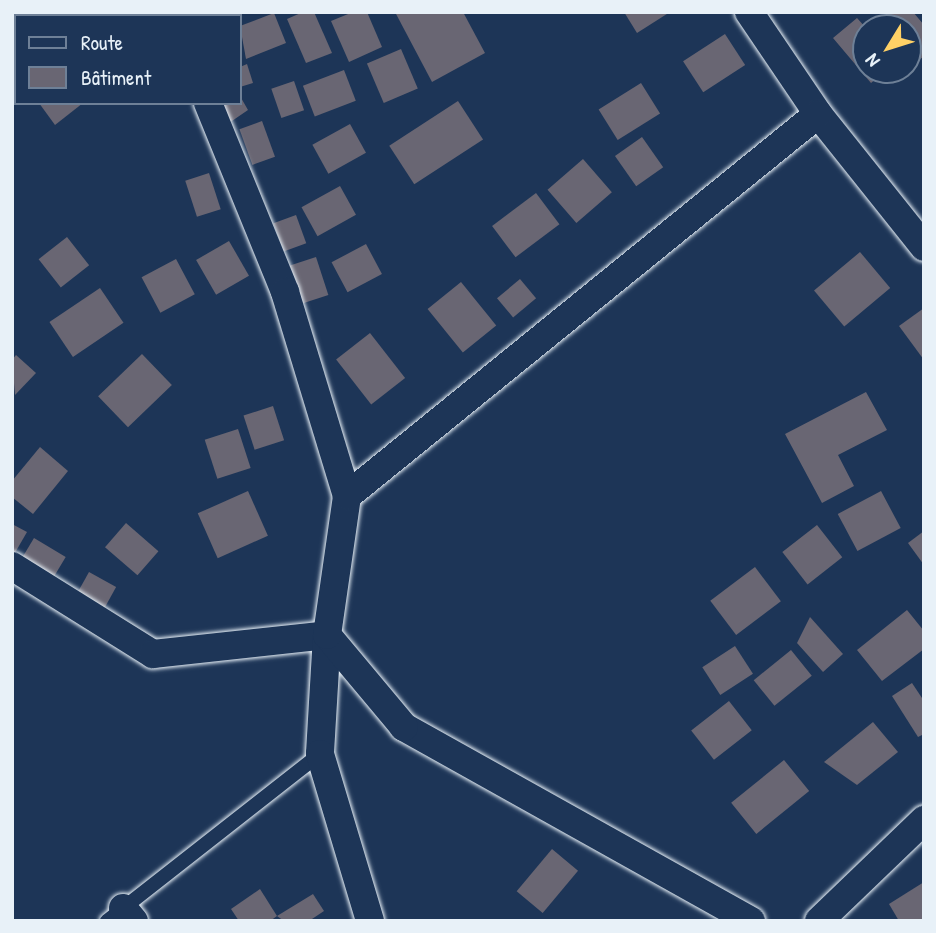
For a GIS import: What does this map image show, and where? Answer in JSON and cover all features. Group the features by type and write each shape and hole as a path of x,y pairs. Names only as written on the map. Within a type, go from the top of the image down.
{"street":[{"path":"748,12 818,114 924,247"},
{"path":"209,105 285,292 347,496 327,635 320,754 370,921"},
{"path":"347,496 818,114"},
{"path":"12,566 153,654 327,635"},
{"path":"327,635 404,727 751,921"},
{"path":"819,921 924,820"}],"lane":[{"path":"121,916 320,754"}],"building":[{"path":"303,12 314,12 332,53 306,63 287,19"},
{"path":"353,12 367,12 382,47 349,62 331,21"},
{"path":"395,12 463,12 485,53 432,82"},
{"path":"624,12 670,12 637,33"},
{"path":"913,12 915,14 888,14"},
{"path":"274,13 286,43 246,59 242,25"},
{"path":"852,22 852,60 833,38"},
{"path":"922,23 924,25 922,58"},
{"path":"725,34 745,65 703,92 683,61"},
{"path":"401,49 418,89 384,103 367,63"},
{"path":"247,64 253,83 242,86 242,66"},
{"path":"344,70 356,101 315,117 303,86"},
{"path":"294,81 304,110 281,118 271,89"},
{"path":"641,83 660,114 618,140 599,109"},
{"path":"242,100 248,110 229,123 223,105 242,105"},
{"path":"458,101 483,140 414,184 389,146"},
{"path":"40,105 80,105 55,125"},
{"path":"262,121 275,157 252,165 239,129"},
{"path":"350,124 366,153 328,174 312,145"},
{"path":"642,137 663,167 636,186 615,156"},
{"path":"583,159 612,192 576,223 548,190"},
{"path":"209,173 221,209 197,217 185,181"},
{"path":"340,186 356,215 318,236 302,207"},
{"path":"536,193 559,224 516,257 492,226"},
{"path":"296,215 306,243 284,251 273,223"},
{"path":"67,237 89,265 61,288 39,259"},
{"path":"229,241 249,276 216,295 196,260"},
{"path":"366,244 382,274 348,292 332,262"},
{"path":"860,252 890,288 844,327 814,291"},
{"path":"316,257 328,295 301,304 288,266"},
{"path":"176,259 195,294 160,313 142,277"},
{"path":"520,279 536,298 513,317 497,298"},
{"path":"461,282 496,326 463,353 428,309"},
{"path":"100,288 123,323 73,357 49,322"},
{"path":"924,308 924,360 899,326"},
{"path":"370,333 405,378 371,404 336,359"},
{"path":"142,354 172,385 128,427 98,396"},
{"path":"16,355 36,373 15,395 12,360"},
{"path":"866,392 887,430 838,455 854,486 822,503 785,434"},
{"path":"273,406 284,440 255,450 244,416"},
{"path":"238,429 251,468 217,479 205,440"},
{"path":"40,447 68,471 33,514 12,497 12,481"},
{"path":"248,491 268,536 218,558 198,513"},
{"path":"881,491 901,528 857,551 838,514"},
{"path":"126,523 158,551 137,575 105,547"},
{"path":"12,524 27,532 12,558"},
{"path":"817,525 842,557 808,584 782,552"},
{"path":"924,531 924,565 908,543"},
{"path":"34,538 66,557 50,583 19,564"},
{"path":"755,567 781,601 736,635 710,601"},
{"path":"89,572 116,587 101,614 74,599"},
{"path":"907,610 924,631 924,649 882,681 857,650"},
{"path":"810,617 843,654 823,672 797,643"},
{"path":"735,646 753,674 720,695 702,667"},
{"path":"791,650 812,676 774,706 754,680"},
{"path":"912,683 924,701 924,734 918,737 892,696"},
{"path":"729,701 752,730 714,760 691,731"},
{"path":"873,722 898,752 857,785 824,762"},
{"path":"784,760 809,791 756,834 731,803"},
{"path":"552,849 578,871 543,913 517,891"},
{"path":"924,882 924,921 899,921 889,904"},
{"path":"260,889 277,916 270,921 239,921 231,909"},
{"path":"313,894 324,911 309,921 284,921 277,916"}]}
